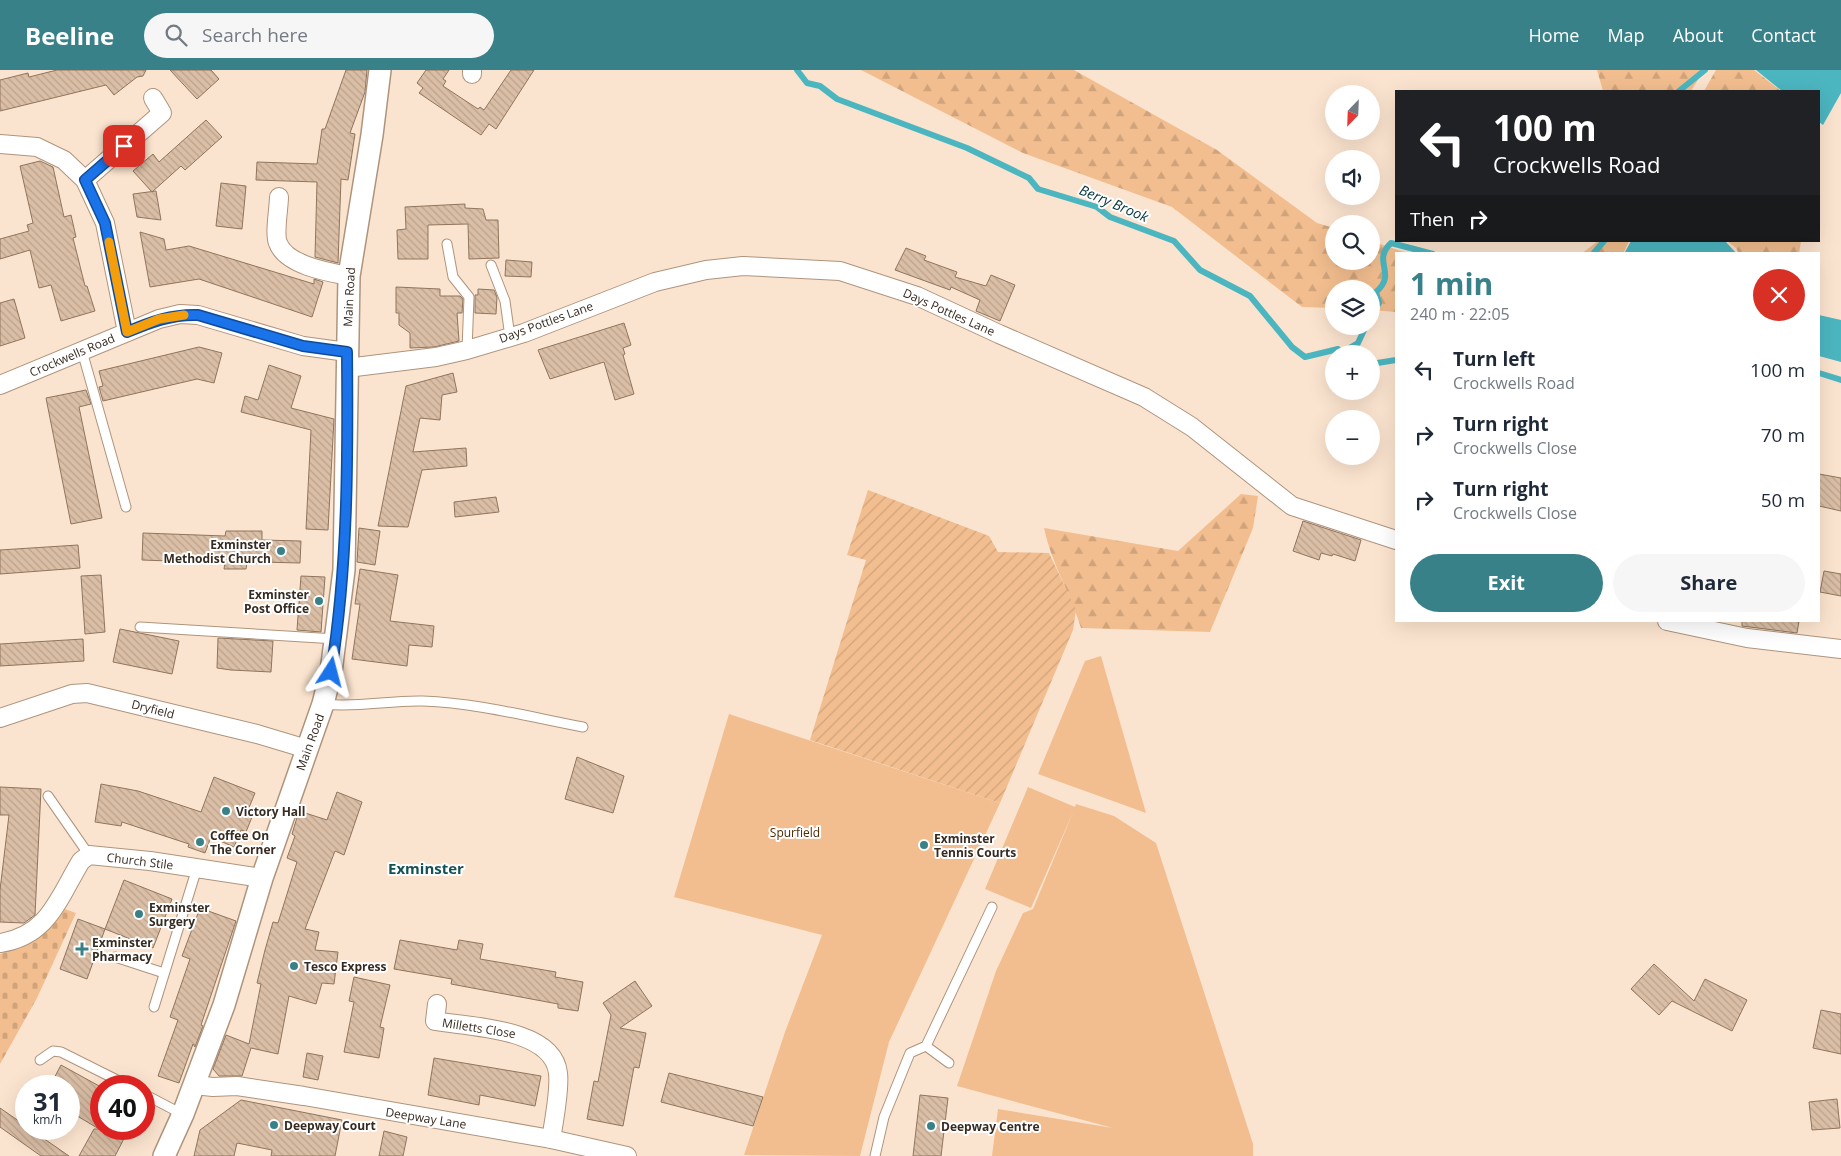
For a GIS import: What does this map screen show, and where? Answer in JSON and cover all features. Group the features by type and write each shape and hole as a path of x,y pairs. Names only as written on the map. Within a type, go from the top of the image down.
{"street":[{"name":"Main Road","path":"164,1156 183,1114 224,1005 262,878 323,704 336,639 344,570 348,276 372,135 380,70"},
{"path":"85,180 166,118 153,98"},
{"path":"0,144 37,147 64,160 85,180 105,223 127,332"},
{"path":"279,197 277,242 286,256 322,271 348,276"},
{"name":"Days Pottles Lane","path":"347,360 436,357 467,350 510,337 656,282 706,270 743,266 840,271 917,296 1144,397 1192,427 1292,506 1395,540"},
{"name":"Crockwells Road","path":"0,385 159,319 180,314 198,315 347,360"},
{"path":"1672,622 1746,638 1841,649"},
{"name":"Dryfield","path":"0,718 53,699 72,694 87,693 257,734 307,749"},
{"name":"Church Stile","path":"0,942 22,938 41,926 81,861 89,855 262,878"},
{"name":"Milletts Close","path":"435,1021 522,1035 547,1049 558,1072 551,1139"},
{"name":"Deepway Lane","path":"194,1084 213,1087 237,1086 304,1096 551,1139 627,1156"}],"lane":[{"path":"447,244 453,277 469,297 467,350"},
{"path":"491,265 505,302 510,337"},
{"path":"82,351 126,507"},
{"path":"140,626 336,639"},
{"path":"323,704 346,707 430,702 457,704 583,727"},
{"path":"48,796 89,855"},
{"path":"154,1007 197,868"},
{"path":"875,1156 884,1117 910,1053 926,1046 992,907"},
{"path":"115,957 164,973"},
{"path":"926,1046 949,1064"},
{"path":"40,1060 53,1051 61,1052 107,1075"},
{"path":"155,1100 183,1114"}],"green space":[{"path":"861,70 1074,70 1217,150 1317,223 1325,225 1325,270 1380,270 1380,244 1404,252 1395,252 1395,312 1380,311 1380,280 1325,280 1325,308 1302,307 1172,207 1023,153"},
{"path":"1597,70 1704,70 1692,90 1603,90"},
{"path":"1716,70 1754,70 1780,90 1705,90"},
{"path":"1597,242 1629,242 1624,252 1584,252"},
{"path":"1728,242 1801,242 1799,252 1738,252"},
{"path":"868,490 989,536 998,552 1049,553 1076,610 1073,630 1000,803 810,740 866,560 847,555"},
{"path":"1241,494 1258,496 1253,528 1210,632 1081,628 1047,541 1044,528 1178,551"},
{"path":"1101,656 1146,813 1038,774 1085,661"},
{"name":"Spurfield","path":"729,714 1000,803 889,1042 860,1156 744,1155 785,1032 822,935 674,897"},
{"path":"1028,787 1075,807 1076,804 1114,816 1156,843 1253,1144 1253,1156 992,1156 998,1109 1113,1128 957,1086 996,971 1023,913 1033,909 1074,810 1031,908 985,889"},
{"path":"62,908 76,913 37,998 0,1064 0,954 35,941"}],"water":[{"path":"1756,70 1841,70 1841,93 1823,125 1820,123 1820,90 1781,90"},
{"path":"1630,242 1726,242 1735,252 1625,252"},
{"path":"1820,315 1841,320 1841,362 1820,356"}],"building":[{"path":"57,70 146,70 143,76 137,77 114,95 106,85 0,111 0,80 28,73 29,77"},
{"path":"170,70 211,70 219,79 197,99"},
{"path":"346,70 367,70 365,92 350,133 355,134 348,180 341,179 338,263 315,257 317,182 256,180 257,162 317,164 322,129 325,129"},
{"path":"426,70 449,70 443,79 446,81 443,86 478,109 480,107 484,110 511,70 534,70 496,129 489,124 481,135 419,93 423,88 417,83"},
{"path":"206,120 222,137 185,170 181,166 152,192 133,171 153,154 159,162"},
{"path":"40,161 53,167 64,217 71,215 76,237 73,238 85,286 87,286 95,311 61,321 51,285 39,288 30,250 0,259 0,239 29,231 27,225 33,223 20,166"},
{"path":"221,183 246,186 242,229 216,226"},
{"path":"156,191 161,220 137,217 133,194"},
{"path":"465,204 465,208 483,209 486,220 498,220 499,258 469,259 468,224 428,225 428,259 398,259 397,230 406,229 405,207"},
{"path":"140,232 164,239 166,250 189,246 314,284 314,279 323,282 312,317 199,279 150,287"},
{"path":"906,248 926,256 924,260 957,272 955,277 986,286 991,275 1015,285 1000,321 976,311 980,300 951,287 950,290 895,270"},
{"path":"506,260 532,262 531,277 505,276"},
{"path":"396,287 440,289 440,296 460,296 463,299 462,313 457,313 459,341 434,347 410,348 410,333 399,325 399,313 396,313"},
{"path":"478,289 494,290 497,297 496,314 475,313 475,295 478,295"},
{"path":"14,299 25,338 0,346 0,303"},
{"path":"624,323 631,345 623,348 625,354 623,355 634,394 615,400 604,362 550,379 538,350"},
{"path":"199,347 222,353 214,383 197,379 103,401 99,387 103,386 99,371"},
{"path":"269,365 301,376 291,408 334,419 328,530 306,529 311,430 241,412 245,396 258,400"},
{"path":"453,373 457,392 442,395 440,420 420,418 413,452 466,448 467,466 422,470 408,527 378,526 406,386"},
{"path":"86,390 91,404 79,407 102,518 71,524 46,398"},
{"path":"1820,474 1841,478 1841,511 1820,506"},
{"path":"496,497 499,512 455,517 454,502"},
{"path":"1303,521 1361,540 1355,561 1333,554 1332,556 1321,553 1319,560 1293,551"},
{"path":"359,528 380,531 375,565 357,562"},
{"path":"226,531 262,531 262,540 301,541 300,563 247,563 246,569 224,569 225,563 142,560 143,533 225,536"},
{"path":"78,545 80,568 0,574 0,550"},
{"path":"360,569 398,575 390,621 434,626 432,647 409,645 407,666 352,659 360,604 355,604"},
{"path":"1824,571 1841,574 1841,596 1820,592"},
{"path":"101,575 105,632 85,634 81,576"},
{"path":"301,576 325,577 321,632 297,630"},
{"path":"1742,622 1799,622 1797,633 1742,626"},
{"path":"120,629 179,641 172,674 113,662"},
{"path":"218,638 273,641 271,672 217,668"},
{"path":"83,639 84,661 0,666 0,644"},
{"path":"577,757 624,776 613,813 565,799"},
{"path":"214,777 255,793 248,810 254,812 246,832 241,830 234,847 211,837 205,853 188,847 189,844 122,822 121,826 95,822 101,784 138,791 201,812"},
{"path":"0,787 41,789 35,915 24,923 0,922 0,890 9,815 0,815"},
{"path":"337,792 362,802 344,855 335,851 305,929 319,932 315,950 338,952 334,984 322,983 316,1004 289,996 278,1054 251,1048 242,1076 219,1076 213,1069 226,1035 249,1044 261,984 257,983 265,950 273,922 278,923 297,862 287,858 295,836 292,834 299,811 327,820"},
{"name":"Exminster Surgery","path":"124,880 172,899 153,948 105,929"},
{"path":"200,908 236,921 201,1025 203,1026 195,1047 193,1044 179,1083 158,1076 178,1020 170,1017 190,959 182,956"},
{"name":"Exminster Pharmacy","path":"78,919 105,929 87,979 60,969"},
{"path":"400,940 457,950 459,940 483,944 480,959 556,972 555,977 583,982 578,1011 558,1008 558,1004 451,984 452,979 394,969"},
{"path":"1654,964 1694,1001 1705,979 1747,1000 1732,1031 1672,1001 1659,1015 1631,989"},
{"path":"354,977 390,985 380,1027 384,1028 379,1058 344,1052 354,1002 349,1001"},
{"path":"635,981 652,1006 620,1028 646,1033 639,1068 634,1067 623,1126 587,1119 594,1081 598,1082 611,1015 603,1003"},
{"path":"1821,1010 1841,1014 1841,1054 1813,1048"},
{"path":"307,1053 323,1056 318,1080 303,1077"},
{"path":"434,1058 541,1076 535,1106 480,1095 479,1105 428,1095"},
{"path":"61,1065 79,1075 56,1075"},
{"path":"669,1073 763,1097 753,1126 661,1102"},
{"path":"80,1075 90,1081 90,1124 80,1118"},
{"name":"Deepway Centre","path":"920,1095 948,1098 941,1156 913,1156"},
{"path":"1837,1099 1840,1128 1812,1130 1809,1102"},
{"name":"Deepway Court","path":"241,1100 342,1120 335,1156 271,1156 272,1150 237,1143 234,1156 194,1156 200,1130"},
{"path":"0,1108 15,1118 15,1138 0,1127"},
{"name":"Deepway Court","path":"384,1131 407,1137 403,1156 379,1156"},
{"path":"90,1136 90,1140 123,1140 115,1156 79,1156"},
{"path":"18,1140 46,1140 69,1156 41,1156"}],"waterway":[{"name":"Berry Brook","path":"797,70 807,83 820,86 837,99 967,148 1029,178 1038,189 1097,207 1110,217 1174,241 1200,270 1250,296 1292,347 1305,357 1325,352"},
{"path":"1680,90 1705,70"},
{"path":"1595,252 1603,242"},
{"path":"1380,287 1385,279 1383,256 1391,243 1425,252"},
{"path":"1355,345 1358,343 1362,335"},
{"name":"Berry Brook","path":"1380,363 1395,360"},
{"name":"Berry Brook","path":"1820,373 1841,380"}],"slow traffic":[{"path":"109,242 127,332 159,319 180,314 184,315"}],"place":[{"name":"Exminster Methodist Church","path":"281,551"},
{"name":"Exminster Post Office","path":"319,601"},
{"name":"Victory Hall","path":"226,811"},
{"name":"Coffee On The Corner","path":"200,842"},
{"name":"Exminster Tennis Courts","path":"924,845"},
{"name":"Exminster Surgery","path":"139,914"},
{"name":"Exminster Pharmacy","path":"82,949"},
{"name":"Tesco Express","path":"294,966"},
{"name":"Deepway Court","path":"274,1125"},
{"name":"Deepway Centre","path":"931,1126"}],"district":[{"name":"Exminster","path":"426,868"}],"route":[{"path":"124,146 85,180 105,223 127,332 159,319 180,314 198,315 303,346 347,352 348,424 344,570 331,672"}]}
